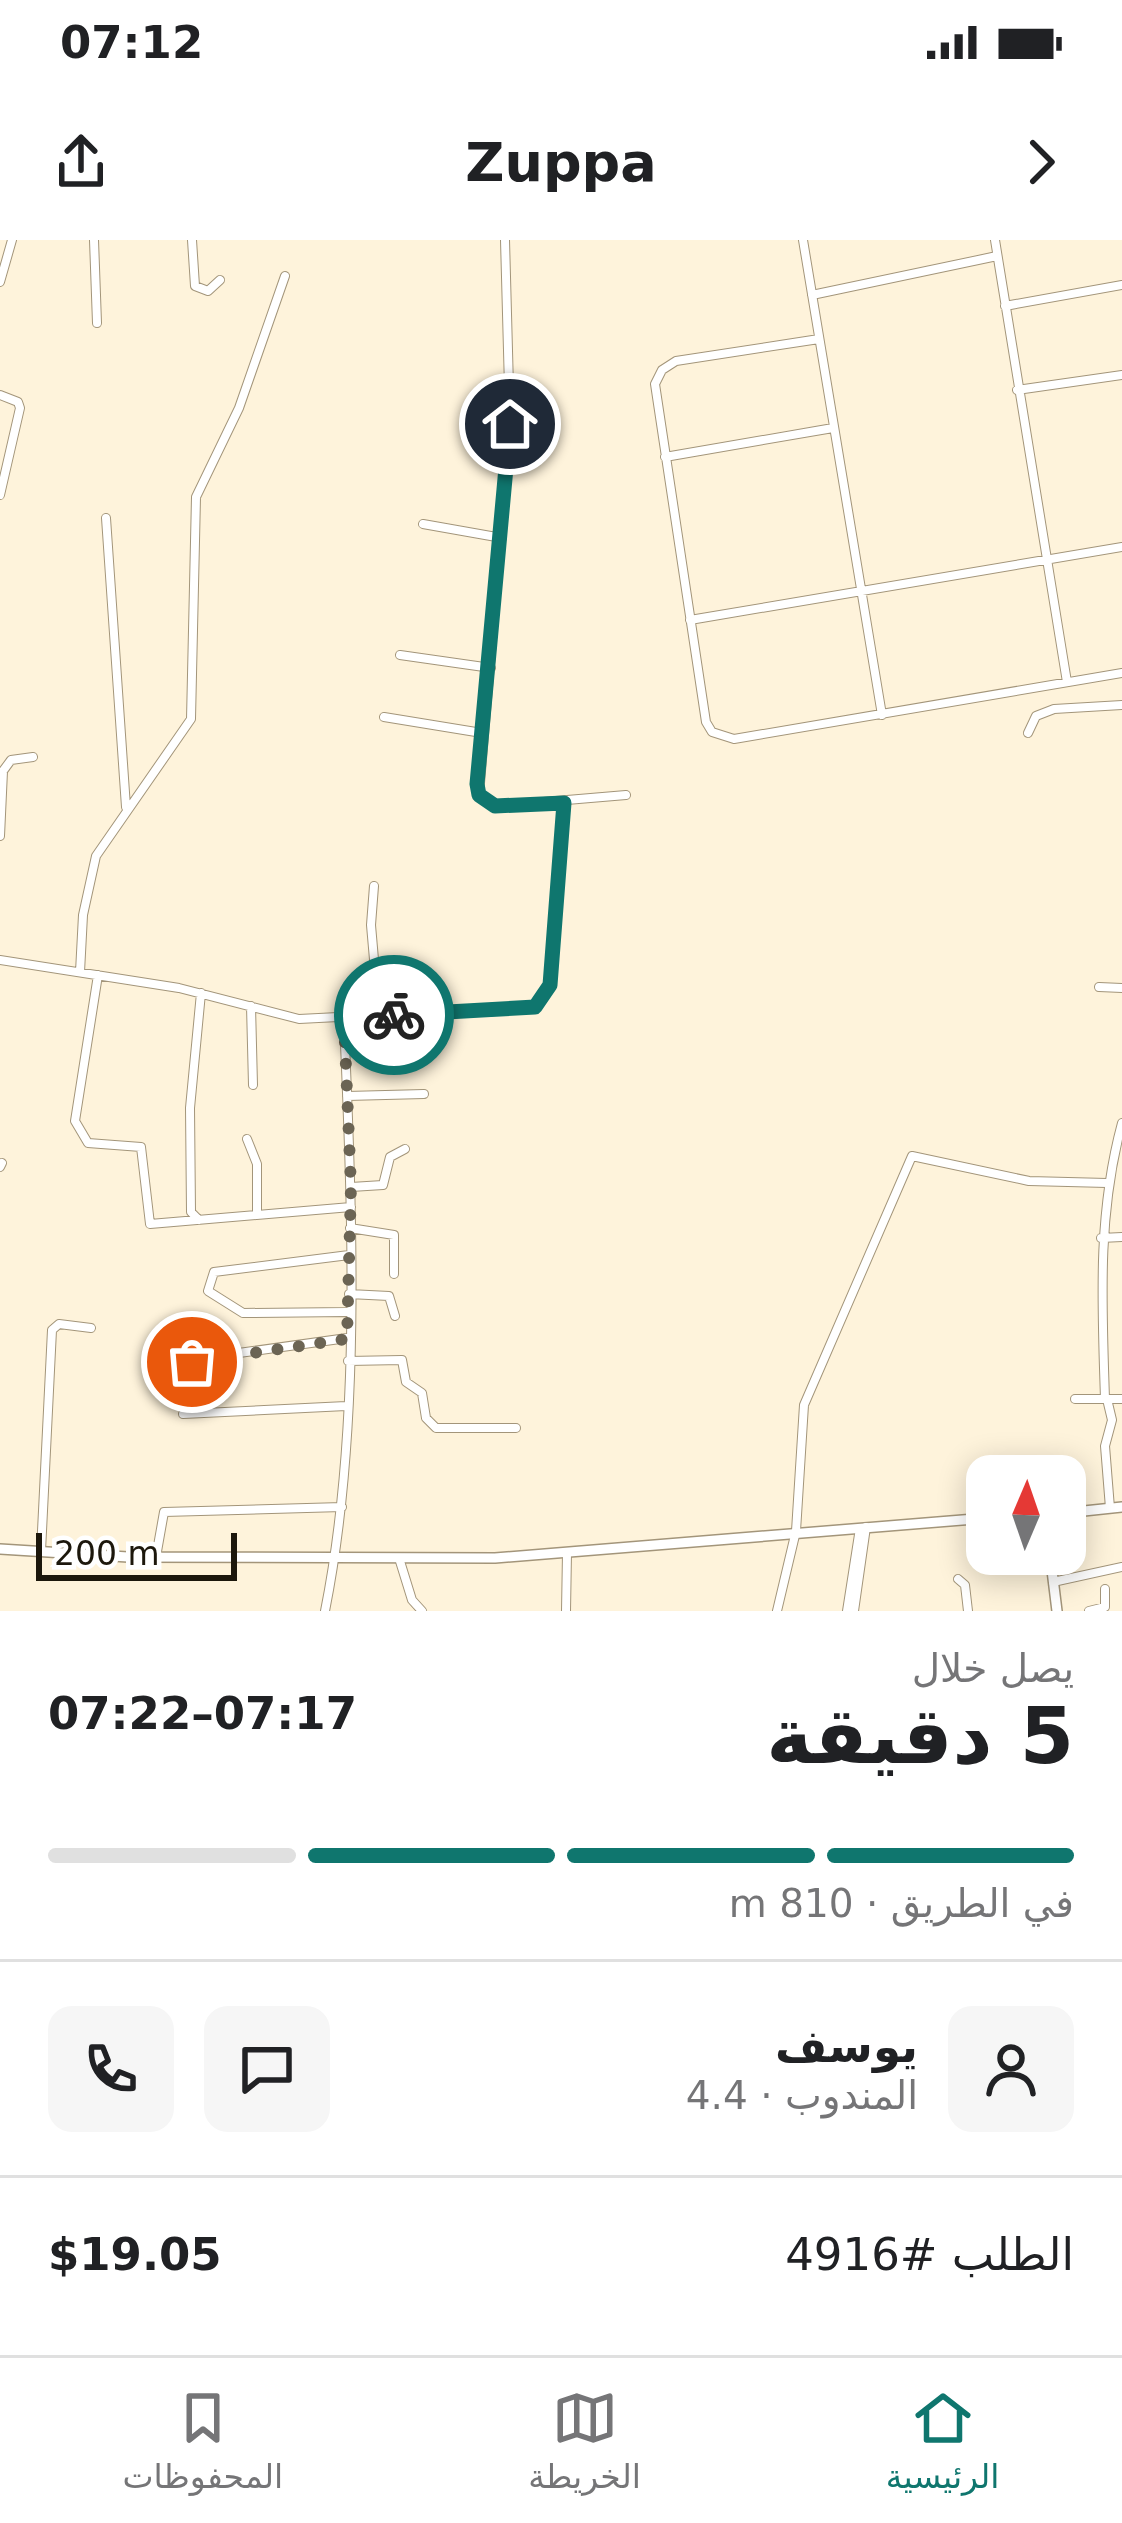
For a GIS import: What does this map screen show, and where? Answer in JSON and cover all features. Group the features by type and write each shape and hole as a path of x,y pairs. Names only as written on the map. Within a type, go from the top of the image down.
{"street":[{"path":"0,282 12,240"},
{"path":"94,240 97,323"},
{"path":"192,240 195,286 208,291 220,280"},
{"path":"505,240 510,424 477,784 485,802 564,803 626,795"},
{"path":"802,240 882,715"},
{"path":"995,240 1066,682"},
{"path":"812,295 997,256"},
{"path":"80,972 91,871 127,807 191,719 196,497 239,408 285,276"},
{"path":"1005,306 1122,285"},
{"path":"819,338 668,365 655,384 706,722 717,736 734,739 1122,673"},
{"path":"1017,390 1122,375"},
{"path":"0,395 18,402 20,408 0,495"},
{"path":"665,457 832,428"},
{"path":"106,518 127,807"},
{"path":"423,524 502,538"},
{"path":"690,620 1122,547"},
{"path":"400,655 491,668"},
{"path":"1028,733 1036,716 1054,709 1122,705"},
{"path":"383,717 482,733"},
{"path":"0,836 3,771 11,760 32,758"},
{"path":"0,959 201,993 299,1019 519,1010 545,999 564,803"},
{"path":"374,886 373,970 379,1017"},
{"path":"98,975 77,1128 88,1143 142,1147 150,1224 351,1208"},
{"path":"1099,987 1122,988"},
{"path":"200,1220 191,1212 190,1108 201,993"},
{"path":"251,1006 253,1085"},
{"path":"325,1611 342,1507 346,1406 351,1186 344,1020"},
{"path":"347,1096 424,1094"},
{"path":"1086,1511 1116,1508 1105,1443 1112,1420 1106,1399 1101,1238 1107,1183 1122,1123"},
{"path":"247,1139 257,1164 257,1215"},
{"path":"351,1186 382,1186 390,1157 405,1149"},
{"path":"777,1611 796,1531 804,1405 912,1156 1029,1181 1107,1183"},
{"path":"350,1228 394,1234 394,1274"},
{"path":"1101,1238 1122,1237"},
{"path":"347,1312 236,1311 211,1297 208,1278 214,1272 349,1255"},
{"path":"349,1294 388,1296 395,1316"},
{"path":"41,1551 52,1330 59,1324 92,1328"},
{"path":"174,1371 203,1358 347,1339"},
{"path":"347,1361 402,1360 406,1382 422,1393 426,1418 436,1428 516,1428"},
{"path":"1075,1399 1122,1399"},
{"path":"183,1414 346,1406"},
{"path":"157,1557 164,1512 342,1507"},
{"path":"0,1549 157,1557 399,1558 567,1552 966,1519"},
{"path":"850,1611 863,1526"},
{"path":"566,1611 567,1552"},
{"path":"399,1558 408,1589 422,1611"},
{"path":"1053,1582 1122,1567"},
{"path":"1052,1575 1057,1611"},
{"path":"958,1580 965,1585 968,1611"},
{"path":"1089,1611 1105,1607 1105,1589"}],"way so far":[{"path":"192,1362 347,1339 351,1186 344,1020 394,1015"}],"route":[{"path":"394,1015 535,1007 545,999 550,985 564,803 495,806 479,795 477,784 510,424"}]}
